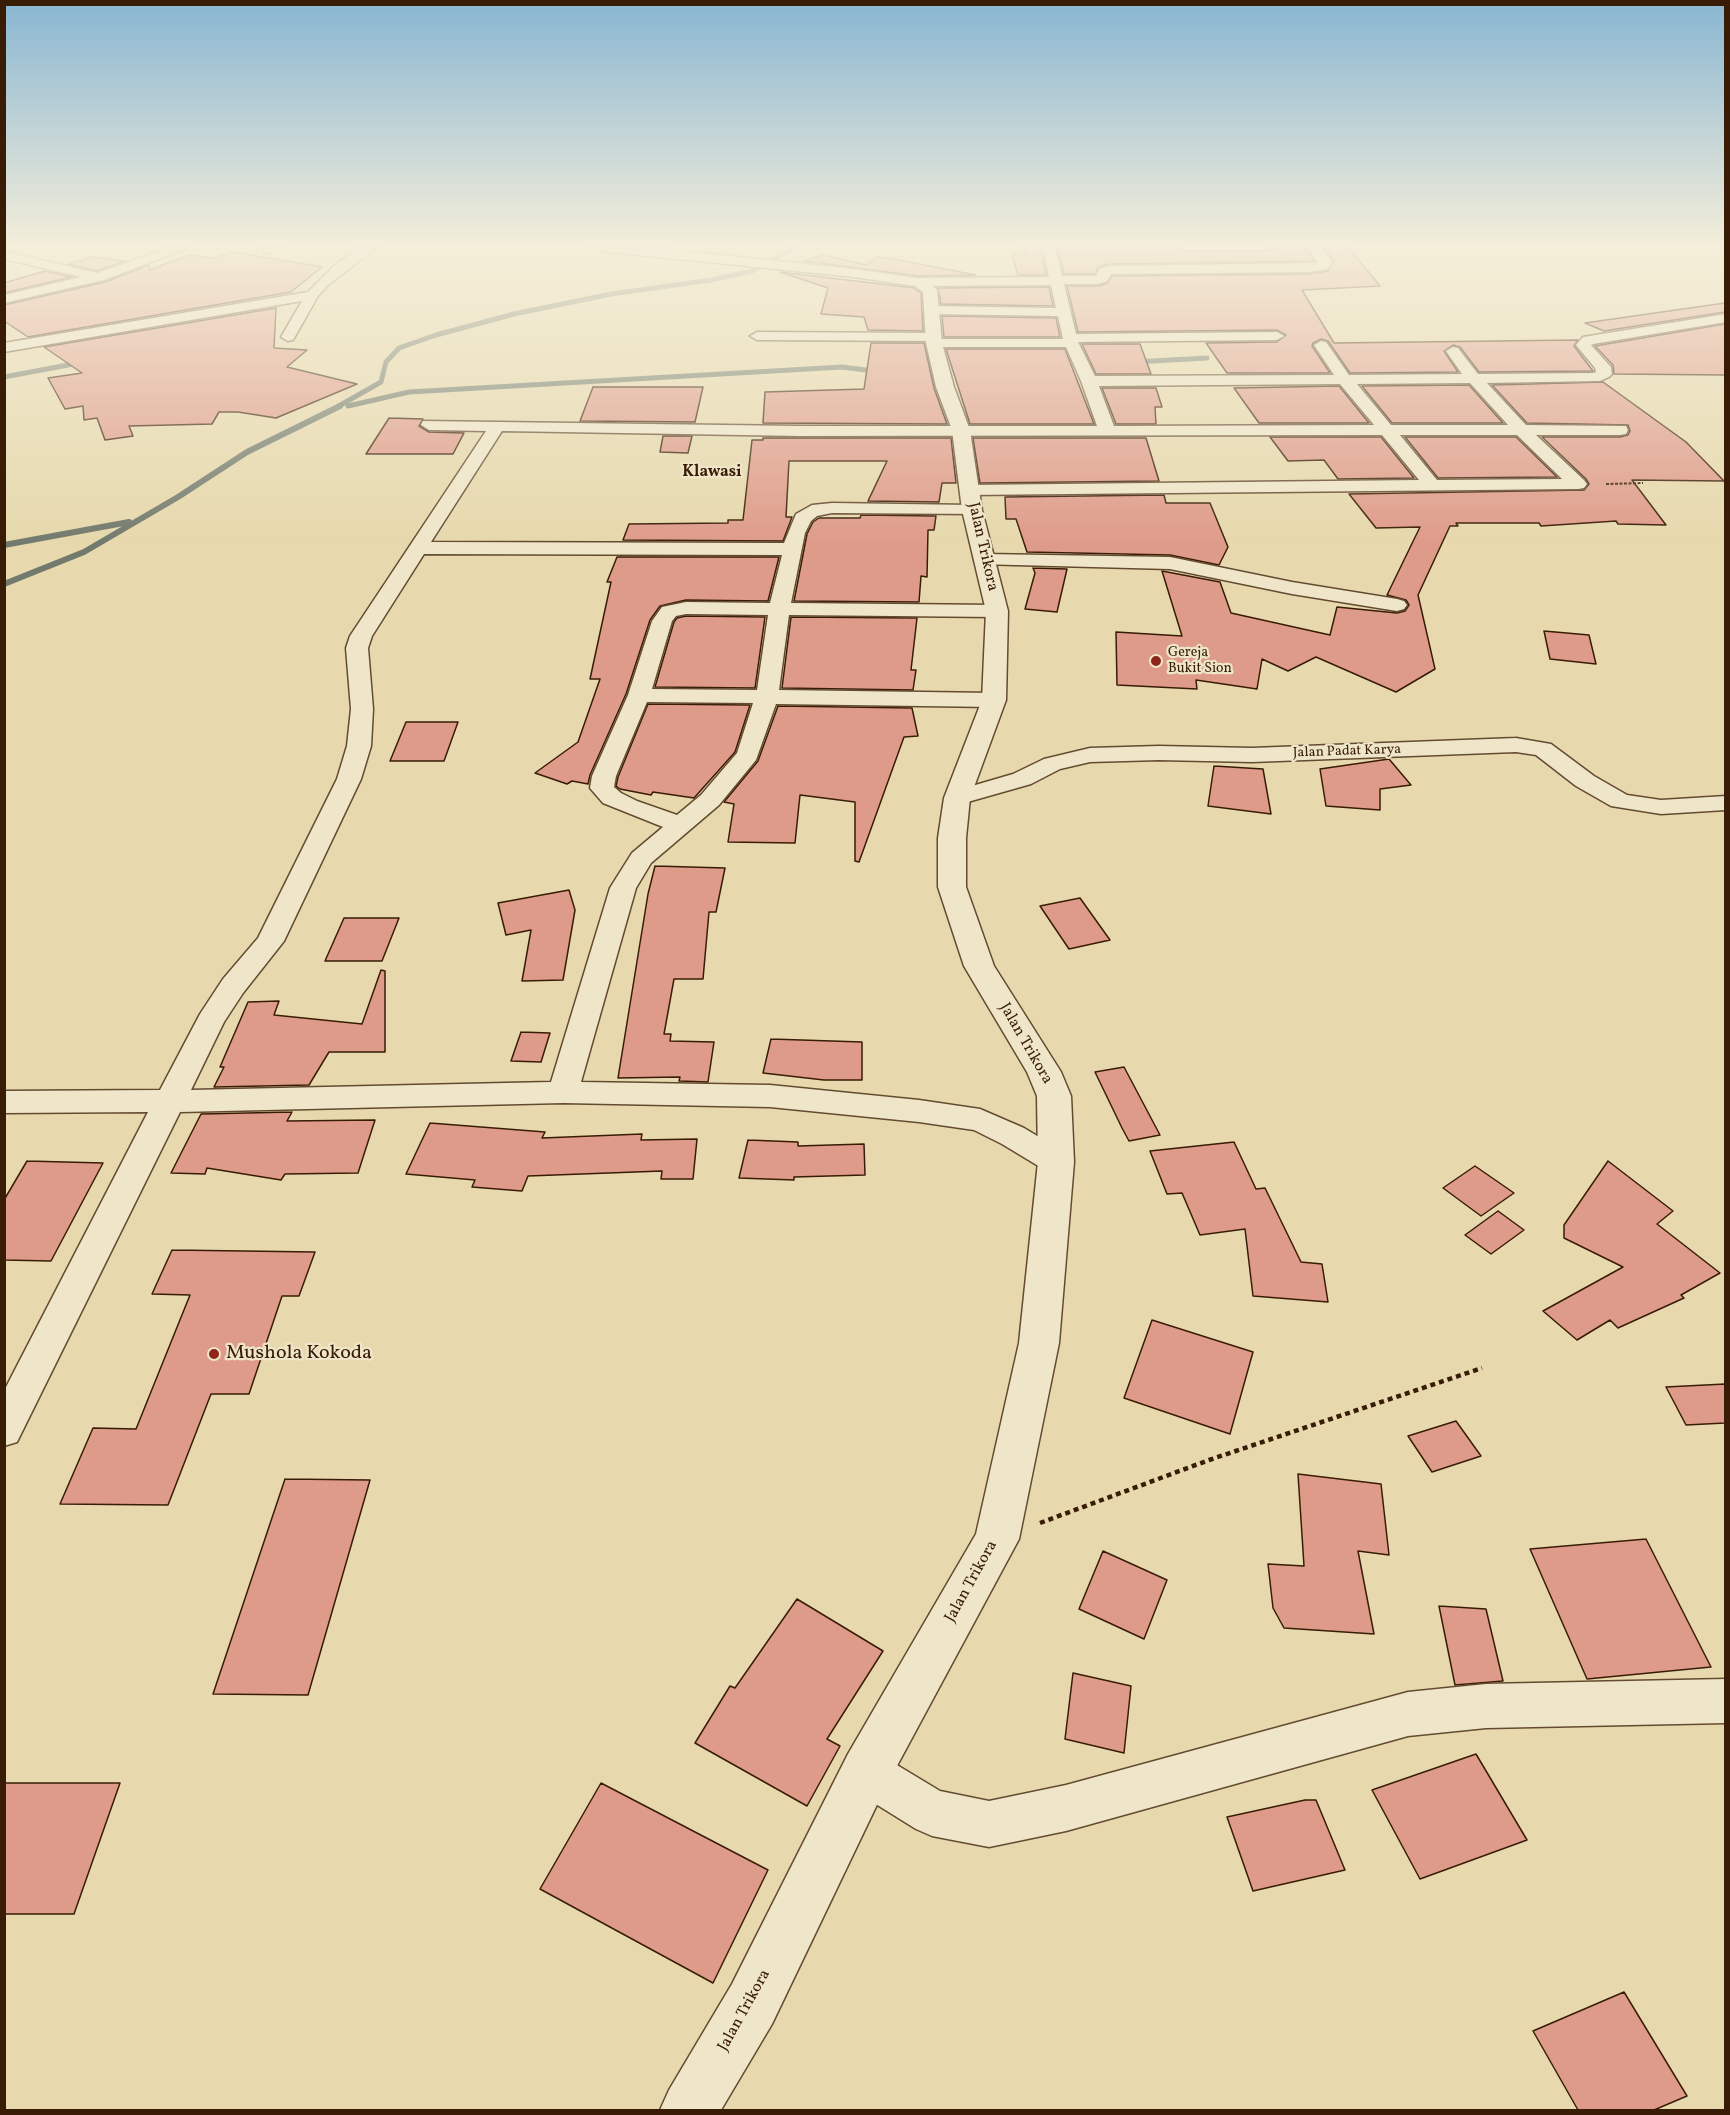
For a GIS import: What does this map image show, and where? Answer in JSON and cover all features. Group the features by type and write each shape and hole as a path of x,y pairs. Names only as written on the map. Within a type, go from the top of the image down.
{"street":[{"name":"Jalan Trikora","path":"689,2110 752,2004 866,1772 997,1539 1039,1343 1056,1162 1054,1096 1044,1072 979,966 952,887 952,838 957,798 994,700 997,611 970,500 961,430 942,378 935,346"},
{"path":"1074,346 1107,430"},
{"path":"1322,346 1345,380 1433,486"},
{"path":"1089,381 1595,378 1604,374 1603,366 1584,346"},
{"path":"1453,351 1473,379 1522,431 1578,484"},
{"path":"429,425 653,430 1387,432 1620,430"},
{"path":"4,1430 210,1021 233,986 270,942 350,779 359,746 362,709 357,648 361,636 495,428"},
{"path":"563,1092 623,888 641,858 710,800 748,755 767,696 779,610 796,533 802,518 812,511 970,500 1433,486 1578,484"},
{"path":"417,548 794,549"},
{"path":"984,560 1170,563 1292,588 1397,605"},
{"path":"681,825 628,806 612,798 602,788 604,776 639,695 662,621 669,611 686,608 997,611"},
{"path":"639,695 994,700"},
{"name":"Jalan Padat Karya","path":"957,798 1022,778 1052,764 1090,756 1160,753 1252,756 1516,745 1543,749 1585,781 1620,801 1660,807 1725,803"},
{"path":"4,1102 169,1101 563,1092 770,1096 920,1111 980,1120 1013,1136 1056,1162"},
{"path":"866,1772 932,1813 989,1824 1066,1808 1408,1714 1486,1706 1553,1703 1725,1701"}],"path":[{"path":"1578,484 1643,483"},
{"path":"997,1539 1209,1460 1482,1368"}],"building":[{"path":"274,346 274,348 307,350 287,367 357,384 276,418 238,412 219,412 212,424 129,426 133,436 105,440 97,418 84,420 83,406 65,409 48,378 82,373 44,347"},
{"path":"871,346 925,346 934,388 947,424 763,423 765,392 864,389"},
{"path":"1083,346 1141,346 1151,374 1096,374"},
{"path":"1208,346 1312,346 1330,373 1227,373"},
{"path":"1331,346 1452,346 1444,351 1458,372 1350,373"},
{"path":"1455,346 1574,346 1593,371 1479,372 1460,347"},
{"path":"1595,346 1725,346 1725,375 1614,374 1613,365"},
{"path":"946,349 1065,349 1094,424 970,424"},
{"path":"1603,382 1686,442 1724,481 1632,480 1666,525 1618,524 1616,521 1541,526 1539,523 1456,523 1458,526 1450,526 1418,595 1435,669 1396,692 1316,657 1288,671 1262,659 1257,689 1196,680 1197,689 1117,685 1116,632 1182,636 1162,571 1220,582 1231,613 1330,635 1337,607 1397,613 1405,611 1409,605 1406,600 1387,595 1420,527 1376,528 1349,494 1584,490 1589,484 1586,479 1542,437 1620,437 1628,435 1630,431 1628,425 1527,423 1492,385"},
{"path":"1469,385 1503,423 1392,423 1362,386"},
{"path":"1339,386 1369,423 1259,423 1234,388"},
{"path":"593,387 703,387 695,422 580,421"},
{"path":"1102,388 1156,388 1162,407 1155,407 1156,424 1116,424"},
{"path":"389,418 423,419 419,426 429,432 464,433 453,454 366,454"},
{"path":"663,436 692,436 688,453 660,452"},
{"path":"1270,437 1381,437 1414,478 1338,479 1324,460 1288,461"},
{"path":"1405,437 1516,437 1557,477 1438,478"},
{"path":"763,438 951,438 956,483 942,483 939,502 868,501 887,461 789,461 786,517 792,517 783,541 623,540 629,524 728,523 728,520 743,520 752,440 763,440"},
{"path":"973,438 1146,438 1159,481 980,483"},
{"path":"1164,495 1166,503 1210,503 1228,547 1219,565 1170,555 1027,552 1016,519 1006,519 1005,497"},
{"path":"861,515 936,516 934,530 928,530 927,577 921,576 919,602 794,601 807,534 813,522 819,518 860,518"},
{"path":"617,557 779,557 768,601 686,600 660,606 650,620 626,694 588,784 572,781 567,784 535,773 578,742 600,679 590,679 611,582 607,582"},
{"path":"1033,568 1067,569 1057,612 1025,609 1035,573"},
{"path":"686,616 765,617 755,688 655,687 674,622 677,618"},
{"path":"791,617 917,618 911,670 916,670 913,690 782,688"},
{"path":"1544,631 1589,635 1596,664 1550,659"},
{"path":"648,704 750,705 735,752 694,798 653,792 651,795 620,789 616,786"},
{"path":"778,706 912,708 918,736 904,737 859,862 855,861 855,802 800,795 795,843 728,842 734,804 724,802 758,761"},
{"path":"406,722 458,722 444,761 390,761"},
{"path":"1389,759 1411,785 1380,789 1380,810 1326,806 1320,769"},
{"path":"1214,766 1263,769 1271,814 1208,806"},
{"path":"655,866 725,868 716,912 709,912 703,979 674,979 664,1034 671,1034 670,1041 714,1042 708,1082 679,1081 680,1077 618,1078 648,894"},
{"path":"569,890 575,910 563,980 522,981 531,930 506,935 498,903"},
{"path":"1080,898 1110,940 1069,949 1040,906"},
{"path":"344,918 399,918 382,961 325,961"},
{"path":"381,970 385,971 385,1052 329,1052 309,1085 214,1087 224,1067 220,1067 248,1002 279,1001 274,1015 362,1024"},
{"path":"521,1032 550,1033 541,1062 511,1061"},
{"path":"771,1039 862,1042 862,1080 824,1080 763,1073"},
{"path":"1124,1067 1160,1135 1129,1141 1122,1128 1095,1072"},
{"path":"292,1112 287,1121 375,1120 358,1173 285,1174 281,1180 207,1168 205,1174 171,1173 201,1114"},
{"path":"430,1123 545,1132 542,1138 642,1134 641,1140 697,1139 693,1179 661,1179 662,1171 528,1176 522,1191 472,1187 475,1180 406,1174"},
{"path":"748,1140 798,1142 798,1146 864,1144 865,1175 794,1177 794,1180 739,1178"},
{"path":"1234,1142 1256,1189 1265,1188 1301,1262 1322,1264 1328,1302 1253,1296 1245,1229 1200,1235 1182,1193 1167,1194 1150,1151"},
{"path":"27,1161 103,1163 51,1261 4,1260 4,1200"},
{"path":"1608,1161 1673,1211 1657,1224 1720,1273 1681,1295 1684,1298 1618,1328 1610,1320 1577,1340 1543,1311 1623,1267 1564,1238 1564,1225"},
{"path":"1475,1166 1514,1193 1481,1216 1443,1188"},
{"path":"1498,1211 1524,1230 1491,1254 1465,1235"},
{"path":"172,1250 315,1252 299,1296 282,1296 249,1394 211,1394 168,1505 60,1504 93,1428 136,1429 190,1295 152,1294"},
{"path":"1152,1320 1253,1352 1230,1434 1124,1398"},
{"path":"1725,1384 1725,1423 1686,1425 1666,1387"},
{"path":"1456,1421 1481,1456 1432,1472 1408,1436"},
{"path":"1298,1474 1381,1484 1389,1555 1358,1551 1374,1634 1284,1628 1273,1608 1268,1564 1304,1566"},
{"path":"285,1479 370,1480 308,1695 213,1694"},
{"path":"1646,1539 1711,1667 1587,1679 1530,1549"},
{"path":"1103,1551 1167,1580 1144,1639 1079,1609"},
{"path":"797,1599 883,1651 827,1739 840,1746 807,1806 695,1743 730,1686 735,1688"},
{"path":"1439,1606 1486,1609 1503,1681 1455,1685"},
{"path":"1073,1673 1131,1686 1124,1753 1065,1739"},
{"path":"1476,1754 1527,1840 1420,1879 1372,1790"},
{"path":"4,1783 120,1783 74,1914 4,1914"},
{"path":"601,1783 768,1870 713,1983 540,1889"},
{"path":"1305,1800 1316,1800 1345,1870 1253,1891 1227,1817"},
{"path":"1624,1992 1687,2096 1654,2110 1578,2110 1533,2031"}],"waterway":[{"path":"337,407 381,382 386,362 399,348 406,346"},
{"path":"1133,362 1207,358"},
{"path":"4,377 84,362"},
{"path":"348,406 409,392 842,367 881,372"},
{"path":"4,584 84,552 178,497 247,452 340,406"},
{"path":"4,545 129,522"}],"place":[{"name":"Gereja Bukit Sion","path":"1156,661"},
{"name":"Mushola Kokoda","path":"214,1354"}],"district":[{"name":"Klawasi","path":"712,473"}]}
